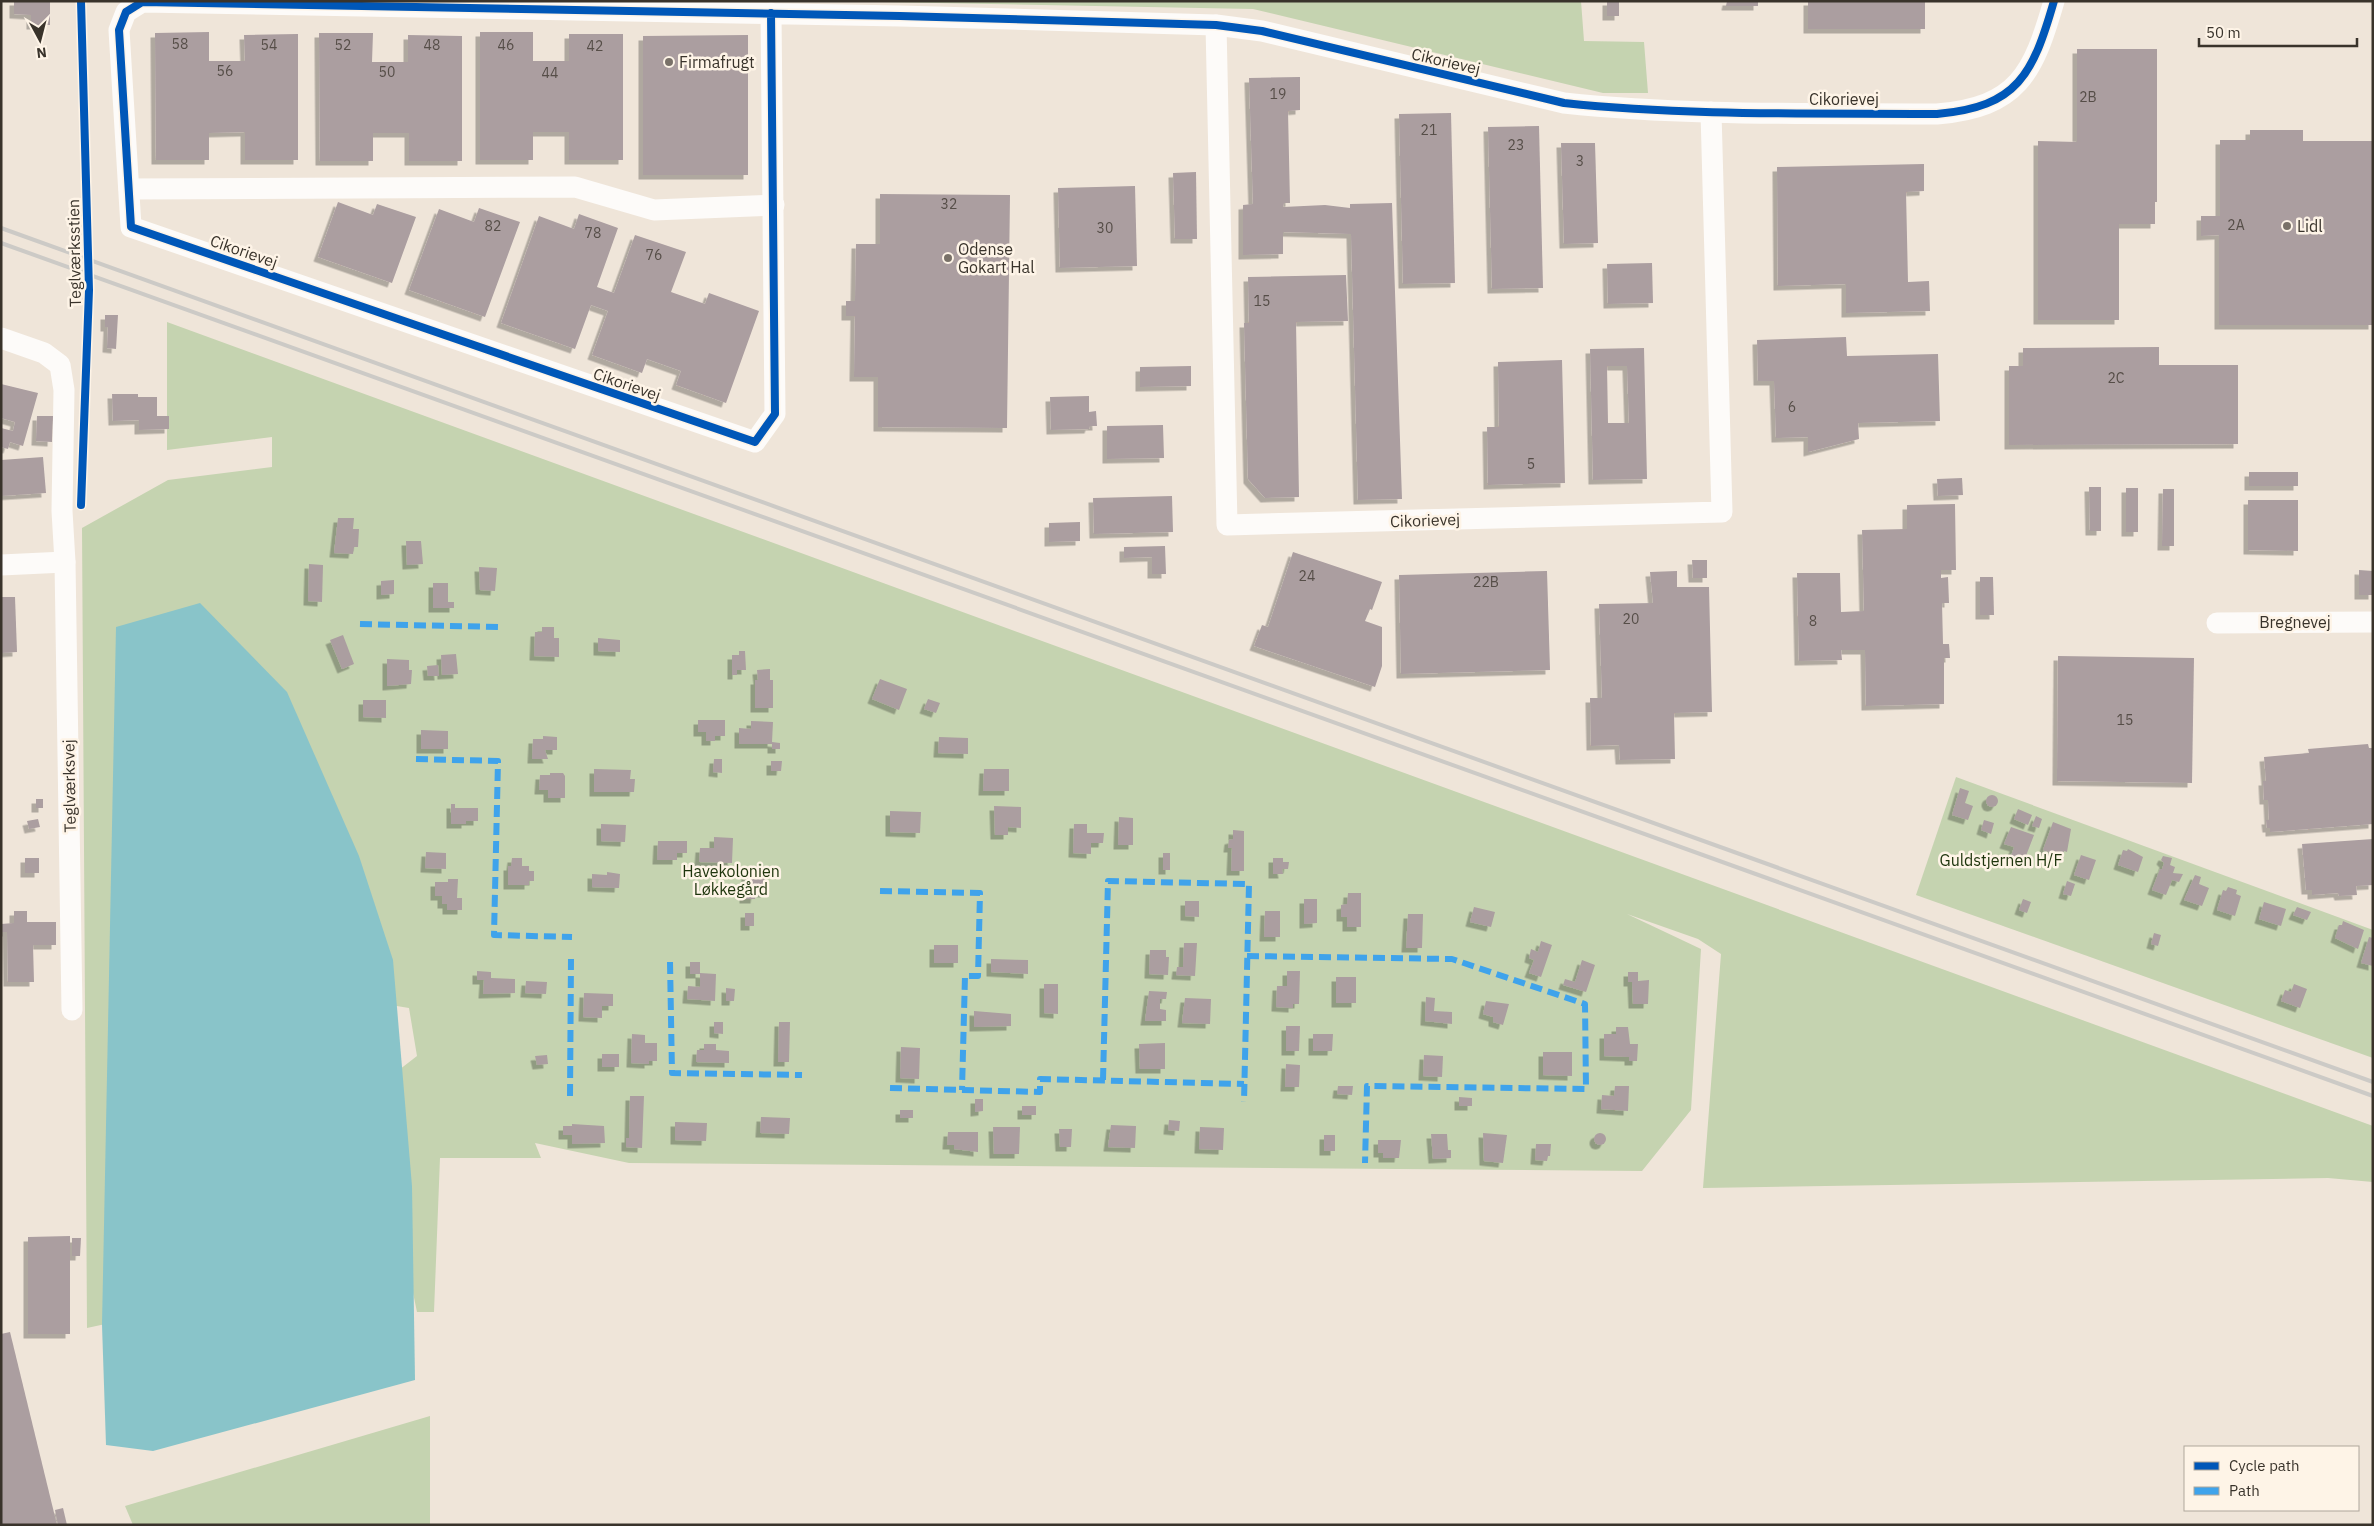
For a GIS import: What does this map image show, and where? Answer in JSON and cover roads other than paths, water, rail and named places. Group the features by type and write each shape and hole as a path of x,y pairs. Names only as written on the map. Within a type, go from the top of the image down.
{"street":[{"name":"Cikorievej","path":"771,13 775,414 755,442 131,227 119,30 126,12 142,2 771,13 1135,21 1216,25 1262,31 1564,103 1613,108 1711,112 1937,114 1985,106 2006,94 2020,82 2031,64 2046,30 2054,1"},
{"name":"Cikorievej","path":"1216,25 1227,525 1722,512 1711,112"},
{"path":"128,189 575,187 654,210 774,205"},
{"name":"Teglværksvej","path":"1,338 44,353 60,365 64,390 62,511 65,562 72,1010"},
{"path":"1,564 65,562"},
{"name":"Bregnevej","path":"2217,622 2373,622"}],"water":[{"path":"200,603 287,692 359,856 393,960 412,1186 415,1380 153,1451 106,1445 102,1325 116,627"}],"railway":[{"path":"1,228 2373,1082"},
{"path":"1,243 2373,1096"}],"place":[{"name":"Firmafrugt","path":"669,62"},
{"name":"Lidl","path":"2287,226"},
{"name":"Odense Gokart Hal","path":"948,258"}],"park label":[{"name":"Guldstjernen H/F","path":"2001,860"},
{"name":"Havekolonien Løkkegård","path":"731,880"}]}
